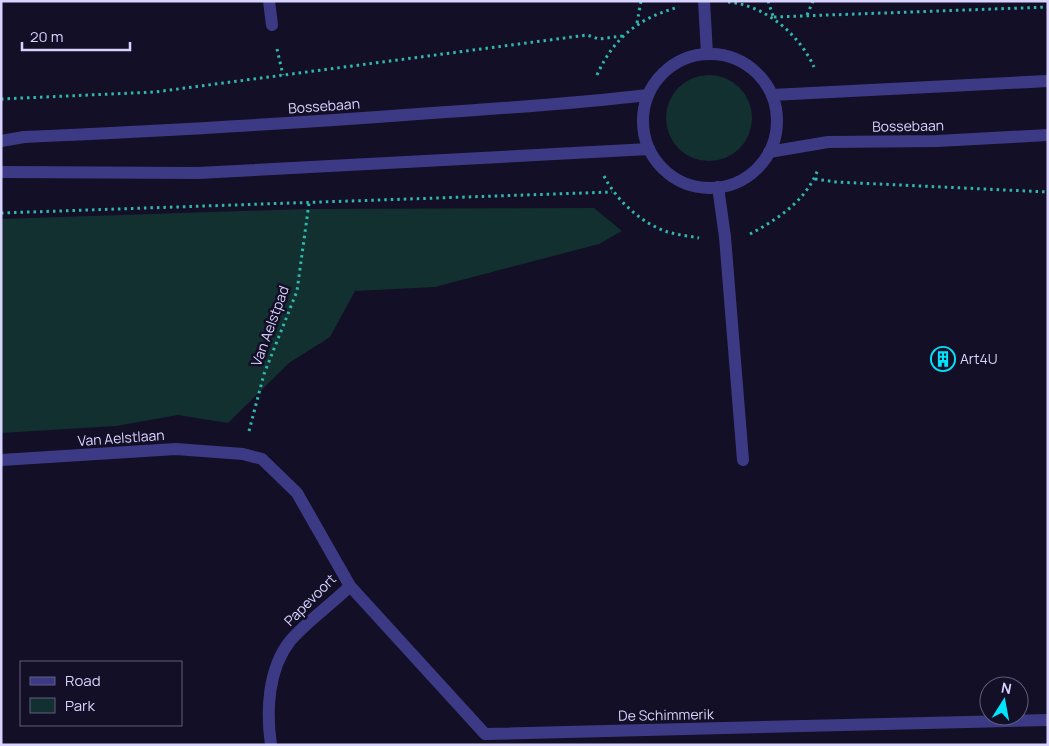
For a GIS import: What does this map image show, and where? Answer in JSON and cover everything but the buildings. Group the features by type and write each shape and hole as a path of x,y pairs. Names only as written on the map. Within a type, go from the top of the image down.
{"street":[{"path":"269,1 272,25"},
{"path":"704,1 707,54"},
{"path":"707,54 727,56 746,64 761,77 772,94 777,114 776,133 769,152 760,166 748,176 733,184 718,187 697,186 677,179 661,166 649,149 644,131 643,113 648,95 666,70 678,62 707,54"},
{"path":"772,94 1048,81"},
{"name":"Bossebaan","path":"1,141 24,137 198,130 329,121 572,103 648,95"},
{"name":"Bossebaan","path":"769,152 828,142 937,141 1048,135"},
{"path":"1,172 198,173 649,149"},
{"path":"718,187 725,237 744,460"},
{"name":"Van Aelstlaan","path":"1,460 176,450 243,454"},
{"name":"Papevoort","path":"243,454 262,459 297,493 350,586 290,642 271,681 269,729 271,745"},
{"name":"De Schimmerik","path":"350,586 485,734 1048,720"}],"path":[{"path":"637,23 641,1"},
{"path":"720,1 739,3 773,17 1048,7"},
{"path":"768,1 773,17"},
{"path":"807,15 813,1"},
{"path":"1,99 154,92 588,36 599,39 622,36 637,23 680,6"},
{"path":"815,178 836,182 1048,192"},
{"path":"1,214 612,192"},
{"name":"Van Aelstpad","path":"243,454 264,374 296,291 309,203"}],"green space":[{"path":"709,75 725,78 733,82 745,94 749,102 752,118 749,134 745,142 733,154 725,158 709,161 693,158 685,154 673,142 669,134 666,118 669,102 673,94 685,82 693,78"},
{"path":"594,208 622,231 599,244 435,287 355,291 330,337 289,363 228,423 178,415 116,426 1,433 1,219 304,209"}],"place":[{"name":"Art4U","path":"943,359"}]}
